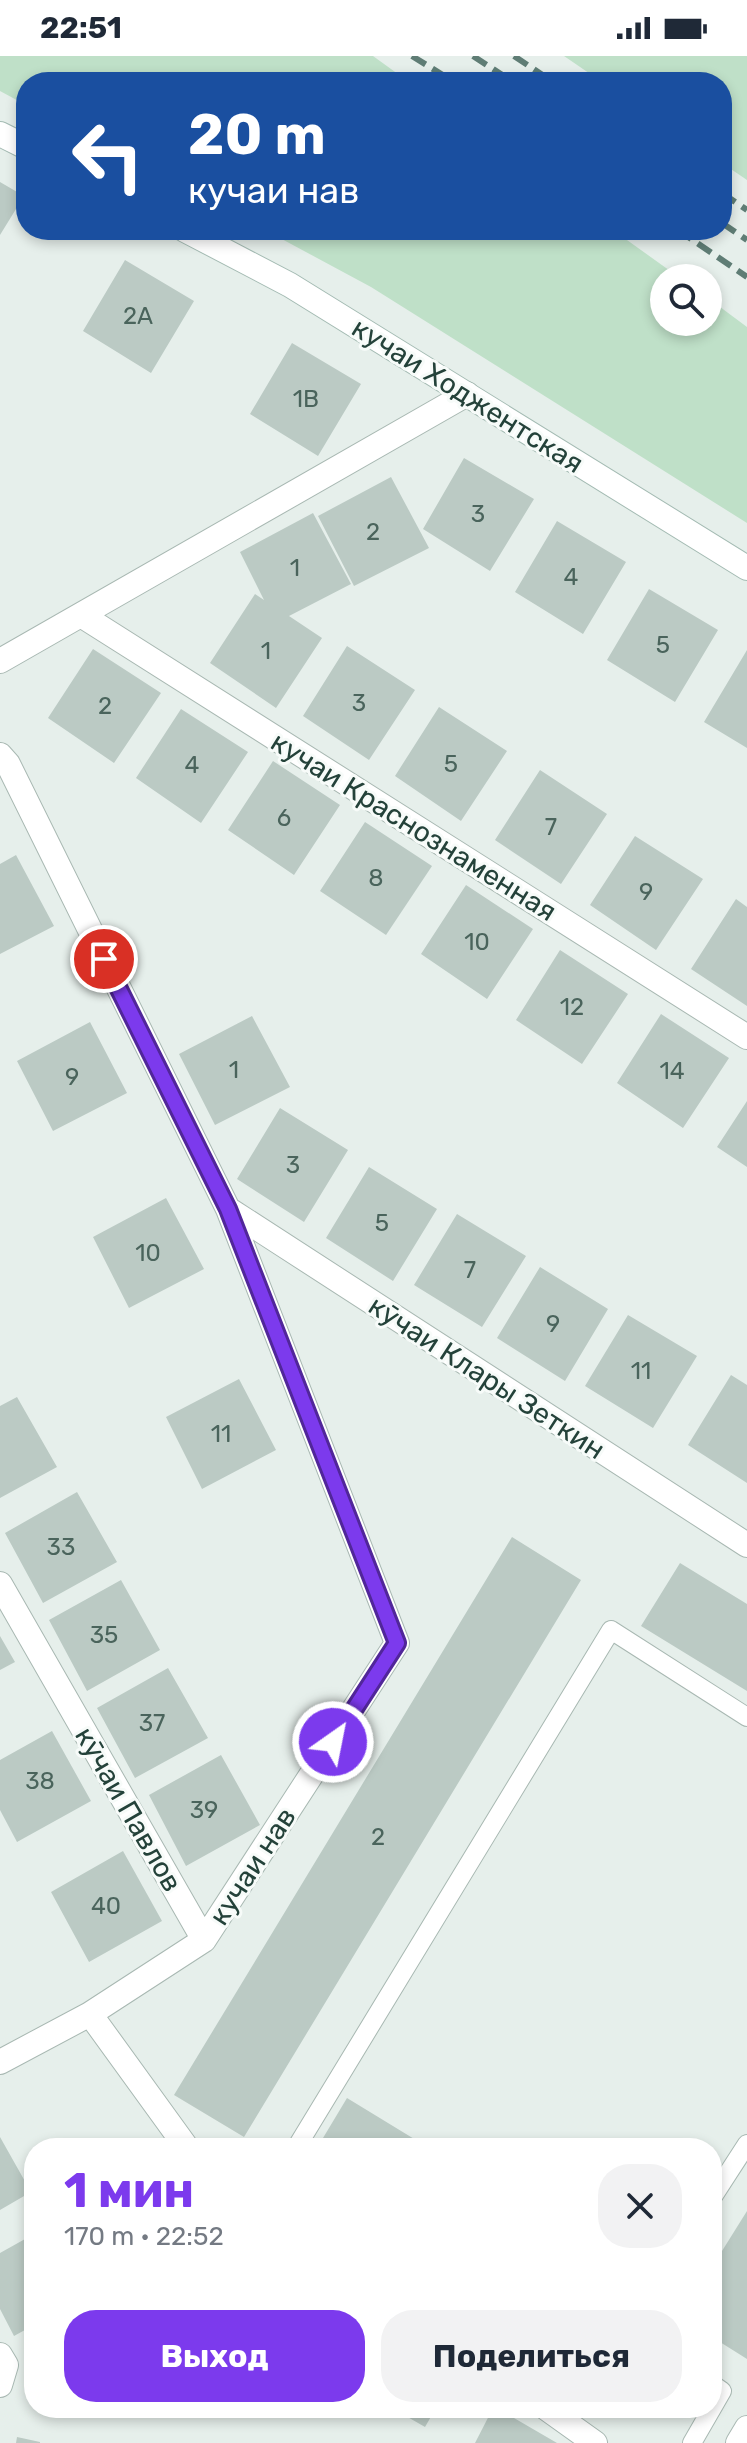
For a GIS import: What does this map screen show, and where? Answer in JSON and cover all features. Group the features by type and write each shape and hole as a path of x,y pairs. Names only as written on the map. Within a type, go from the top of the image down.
{"street":[{"name":"кучаи Ходжентская","path":"204,240 290,285 747,568"},
{"path":"0,661 467,394"},
{"name":"кучаи Краснознаменная","path":"81,615 747,1037"},
{"name":"кучаи нав","path":"0,755 8,764 228,1209 397,1643 204,1940"},
{"name":"кӯчаи Клары Зеткин","path":"228,1209 747,1545"},
{"name":"кӯчаи Павлов","path":"0,1584 204,1940"},
{"path":"0,2062 90,2014 204,1940"},
{"path":"90,2014 180,2138"},
{"path":"0,2355 6,2365 0,2385"},
{"path":"560,2418 595,2443"},
{"path":"738,2443 747,2428"}],"lane":[{"path":"302,2138 611,1630 747,1717"},
{"path":"722,2183 747,2144"},
{"path":"692,2443 706,2418"}],"green space":[{"path":"0,56 373,56 395,72 16,72 16,100 0,91"},
{"path":"564,56 747,56 747,180 732,170 732,72 587,72"},
{"path":"284,240 627,240 660,264 650,264 650,336 722,336 722,308 747,327 747,523 371,287"}],"building":[{"path":"0,182 16,191 16,209 0,235"},
{"path":"125,260 194,301 151,373 83,331"},
{"path":"292,343 361,384 318,456 250,414"},
{"path":"464,458 534,499 490,571 423,529"},
{"path":"391,477 429,548 354,586 318,516"},
{"path":"313,513 351,584 289,616 322,638 276,708 210,663 255,594 264,600 240,552"},
{"path":"557,521 626,562 583,634 515,592"},
{"path":"649,589 718,630 675,702 607,660"},
{"path":"347,646 415,690 369,760 303,716"},
{"path":"93,649 161,693 114,763 48,718"},
{"path":"747,650 747,748 704,722"},
{"path":"439,707 507,751 461,821 395,776"},
{"path":"181,709 248,752 201,823 136,778"},
{"path":"273,761 340,805 294,875 228,830"},
{"path":"540,770 607,814 561,884 495,840"},
{"path":"365,822 432,866 386,935 320,891"},
{"path":"635,836 703,879 656,950 590,905"},
{"path":"16,855 54,926 0,954 0,864"},
{"path":"466,885 533,929 487,999 421,954"},
{"path":"736,899 747,907 747,1006 691,969"},
{"path":"560,950 628,994 582,1064 516,1020"},
{"path":"661,1014 729,1058 683,1128 617,1083"},
{"path":"252,1016 290,1087 215,1125 179,1054"},
{"path":"90,1022 127,1093 53,1131 17,1061"},
{"path":"747,1101 747,1167 717,1147"},
{"path":"280,1108 348,1150 304,1222 237,1179"},
{"path":"369,1167 437,1209 393,1281 326,1238"},
{"path":"166,1198 204,1269 129,1308 93,1237"},
{"path":"457,1214 526,1256 482,1327 414,1285"},
{"path":"540,1267 608,1309 565,1381 497,1338"},
{"path":"628,1315 697,1356 653,1428 585,1386"},
{"path":"731,1375 747,1385 747,1483 688,1445"},
{"path":"239,1379 276,1450 202,1489 166,1417"},
{"path":"17,1397 57,1467 0,1498 0,1406"},
{"path":"77,1492 117,1562 43,1603 5,1533"},
{"path":"512,1537 581,1580 244,2137 174,2095"},
{"path":"680,1563 747,1604 747,1691 641,1626"},
{"path":"121,1580 160,1650 87,1691 49,1620"},
{"path":"0,1636 15,1662 0,1670"},
{"path":"168,1668 208,1738 135,1778 97,1708"},
{"path":"52,1731 91,1801 17,1842 0,1810 0,1760"},
{"path":"221,1755 260,1825 186,1866 149,1795"},
{"path":"123,1851 162,1921 89,1962 51,1892"},
{"path":"347,2098 413,2138 323,2138"},
{"path":"0,2137 24,2180 24,2196 0,2210"},
{"path":"747,2211 747,2359 722,2343 722,2251"},
{"path":"24,2240 24,2330 14,2336 0,2309 0,2253"},
{"path":"409,2418 430,2418 425,2427"},
{"path":"488,2418 514,2418 557,2443 475,2443"},
{"path":"17,2437 40,2442 40,2443 16,2443"}],"railway":[{"path":"412,56 438,72"},
{"path":"473,56 498,72"},
{"path":"514,56 538,72"},
{"path":"732,200 747,210"},
{"path":"732,230 747,240"},
{"path":"693,240 747,277"}],"route":[{"path":"104,959 228,1209 397,1643 333,1742"}]}
